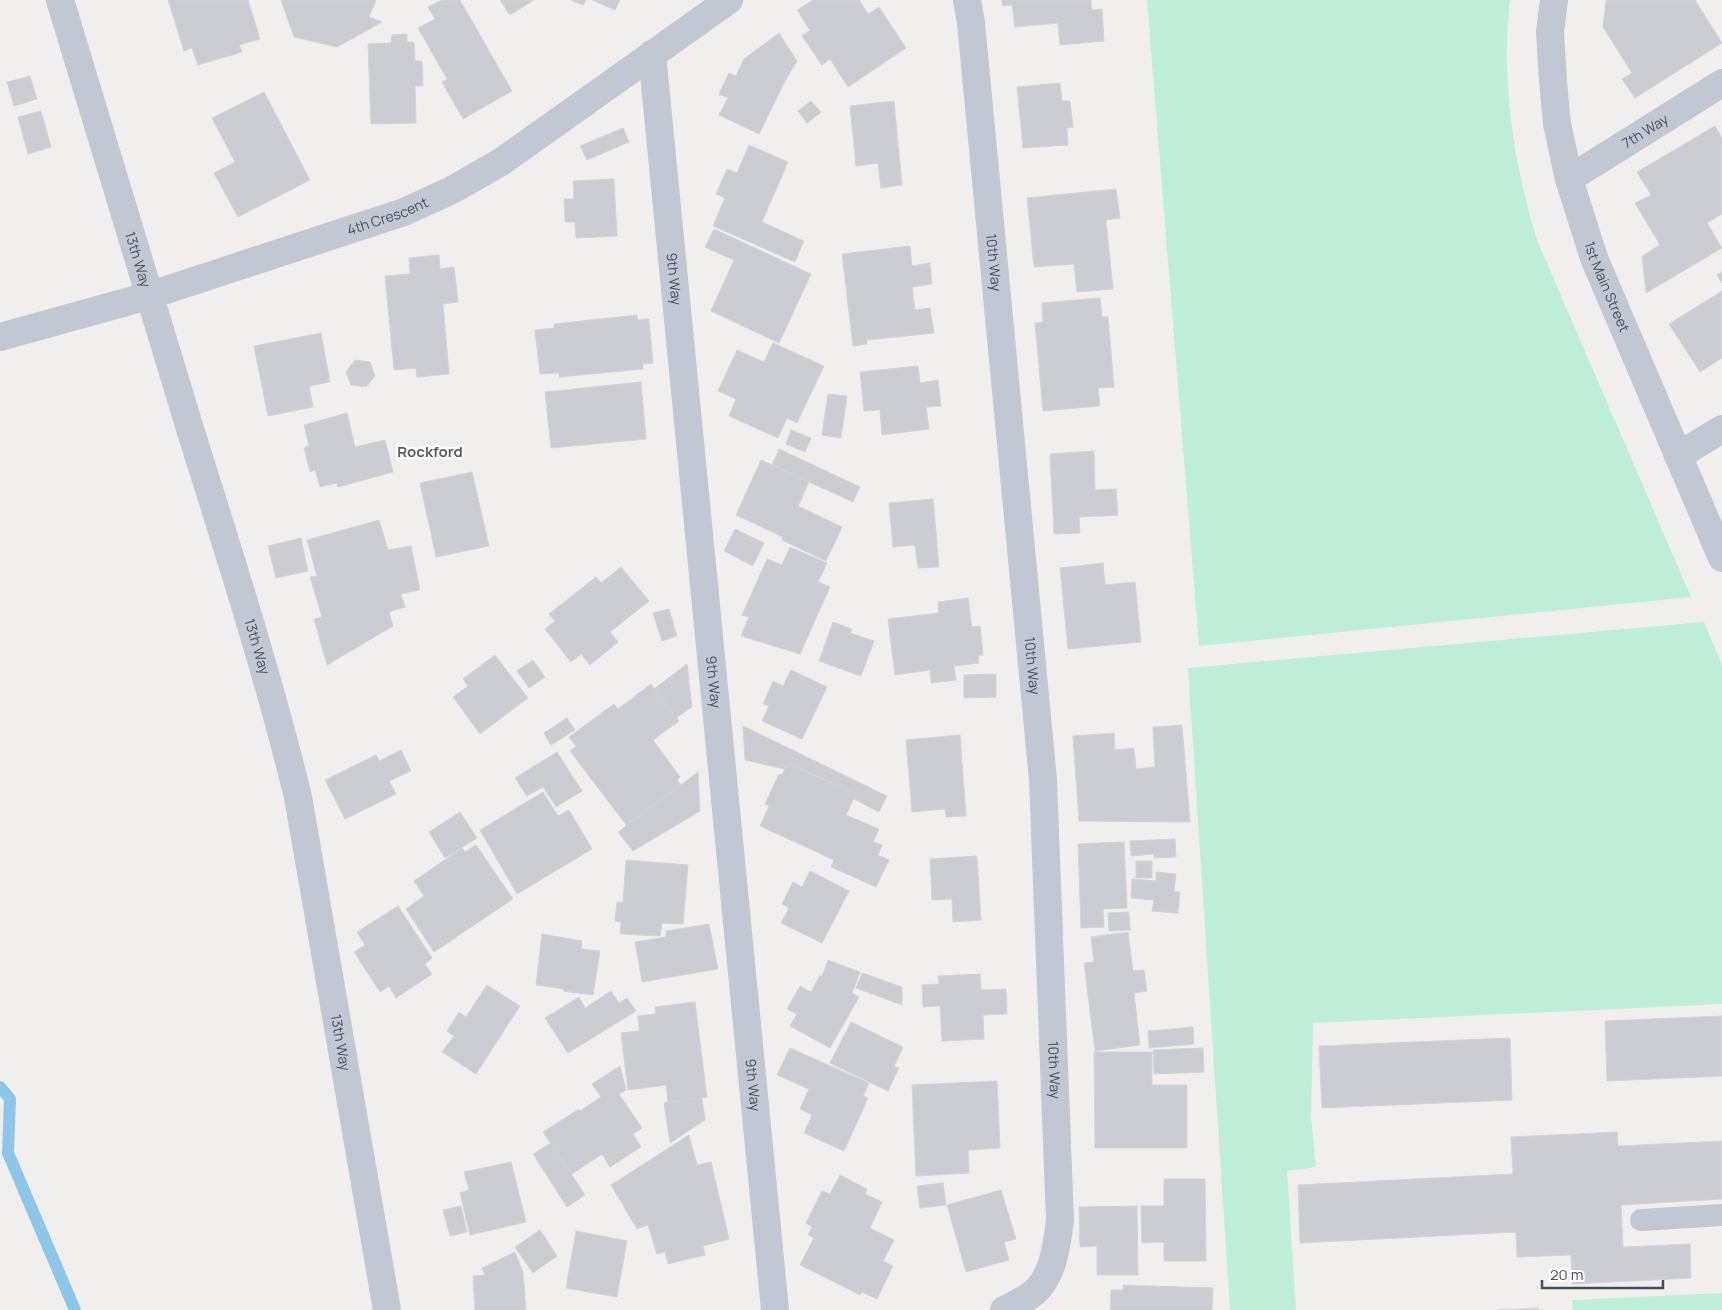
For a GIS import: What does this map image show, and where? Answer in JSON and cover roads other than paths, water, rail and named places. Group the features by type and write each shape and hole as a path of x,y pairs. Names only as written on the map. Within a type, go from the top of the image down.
{"street":[{"name":"13th Way","path":"60,0 148,296 283,734 301,817 387,1310"},
{"name":"4th Crescent","path":"0,337 148,296 404,212 452,190 501,162 729,0"},
{"name":"10th Way","path":"967,0 972,33 1043,780 1060,1221 1056,1250 1048,1275 1029,1296 1004,1310"},
{"name":"1st Main Street","path":"1554,0 1550,32 1553,81 1557,124 1569,178 1594,258 1722,558"},
{"name":"9th Way","path":"652,54 775,1310"},
{"name":"7th Way","path":"1569,178 1722,83"},
{"path":"1678,456 1722,429"}],"lane":[{"path":"1641,1220 1722,1215"}],"waterway":[{"path":"0,1087 10,1099 8,1153 75,1310"}],"district":[{"name":"Rockford","path":"430,452"}]}
